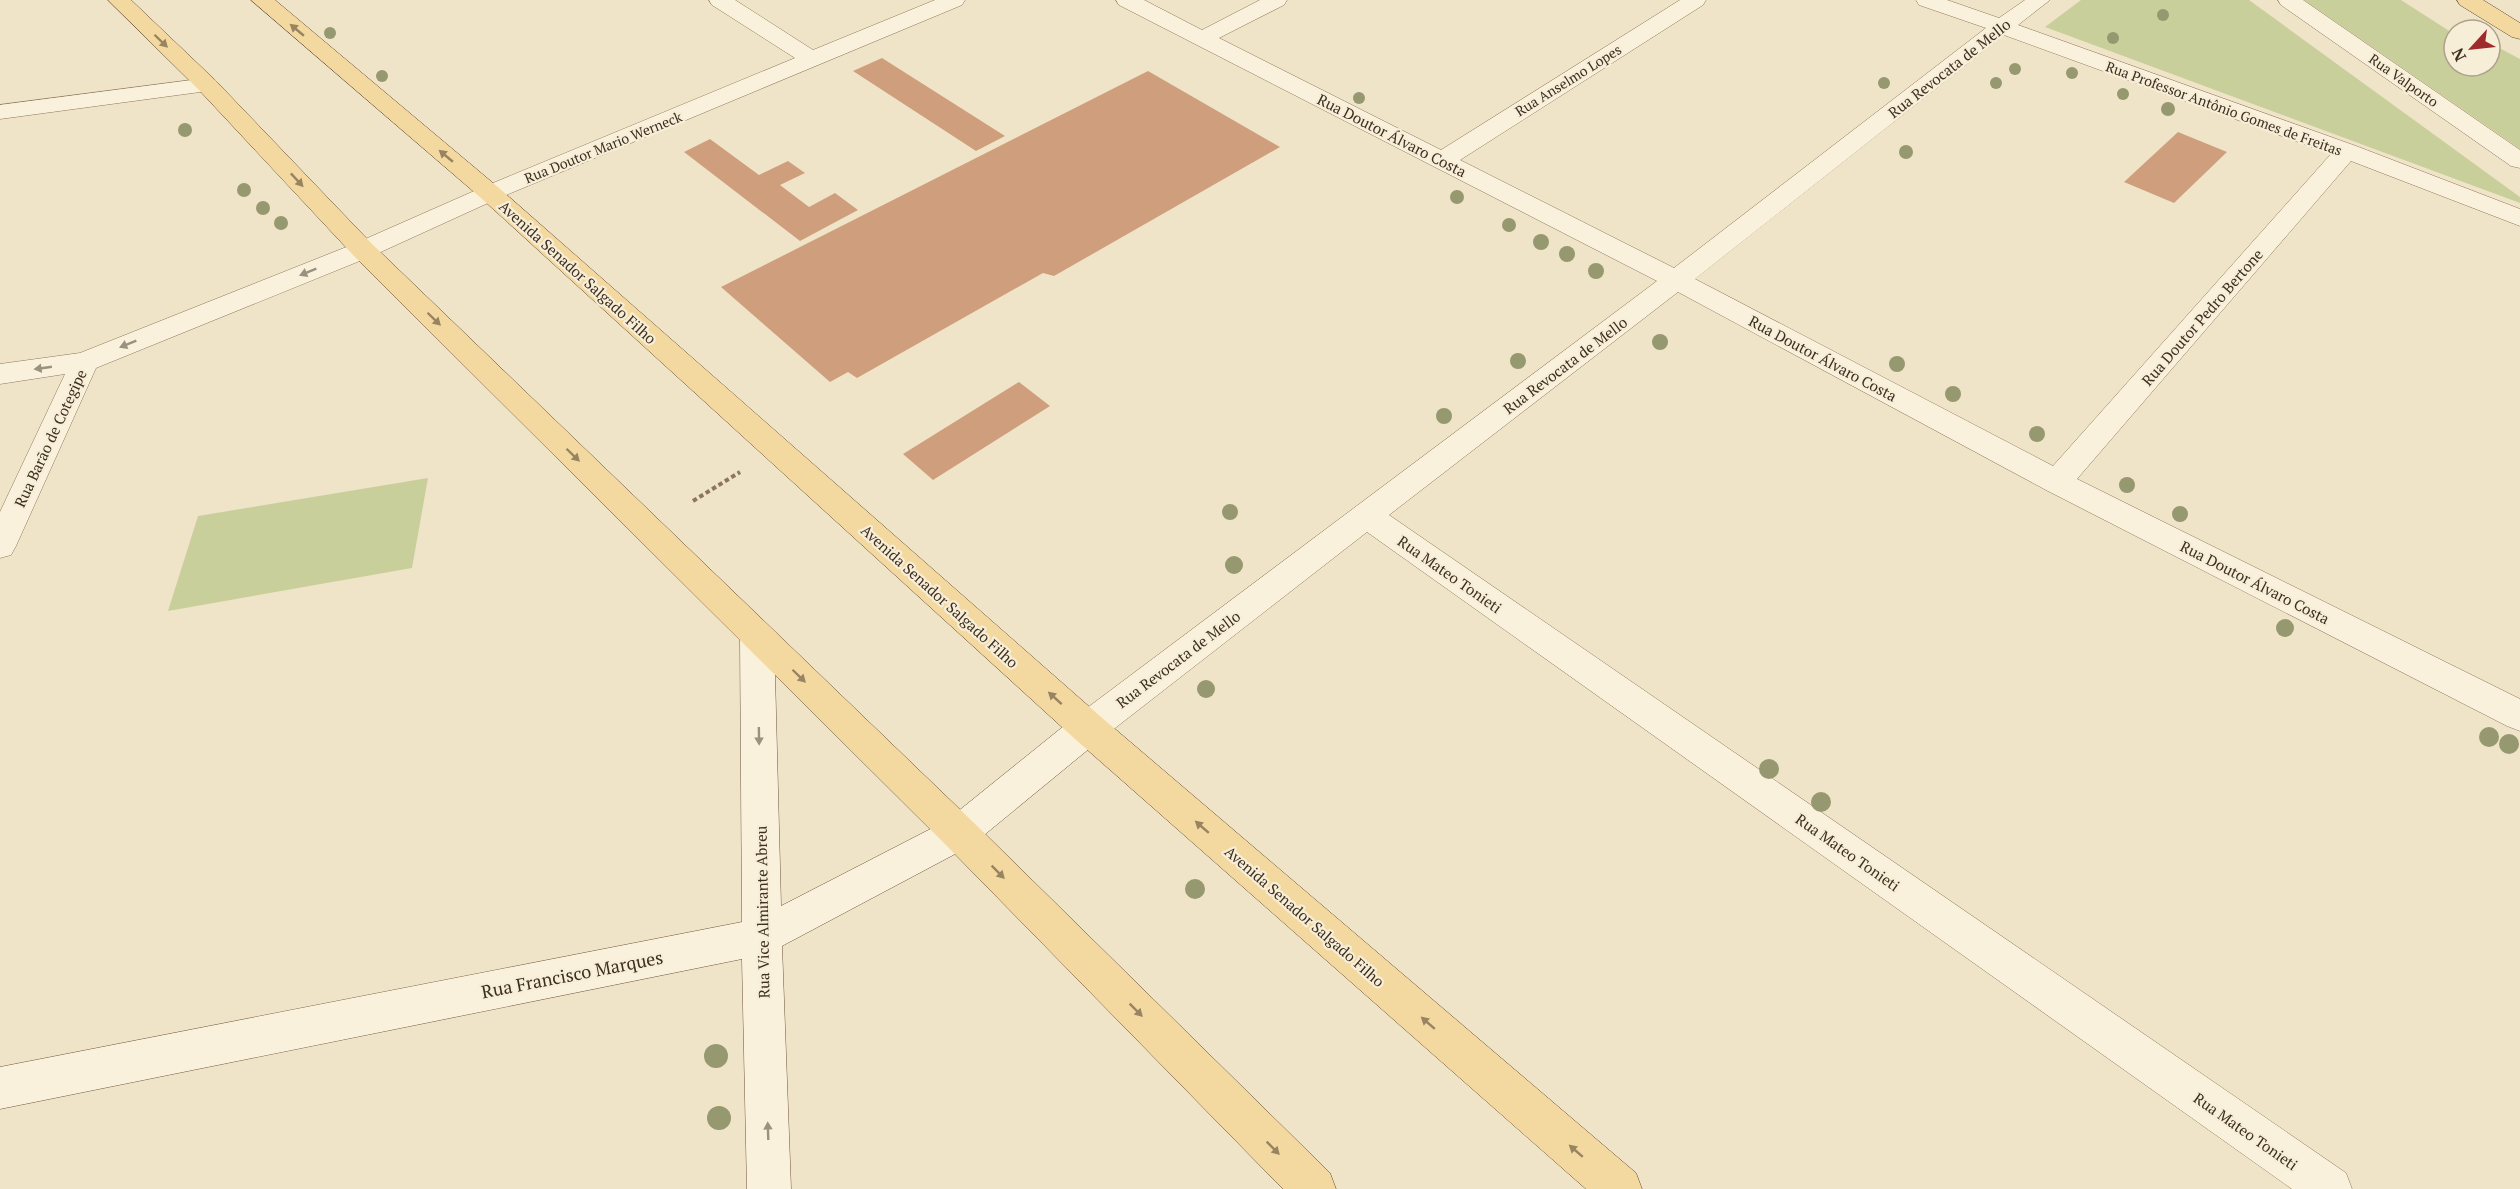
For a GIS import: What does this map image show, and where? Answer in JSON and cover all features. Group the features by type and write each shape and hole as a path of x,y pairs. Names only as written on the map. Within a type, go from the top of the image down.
{"main road":[{"path":"119,0 207,85 363,250 959,833 1314,1189"},
{"name":"Avenida Senador Salgado Filho","path":"262,0 490,193 1088,728 1620,1189"},
{"path":"2468,0 2520,32"}],"street":[{"path":"720,0 813,60"},
{"name":"Rua Doutor Mario Werneck","path":"0,374 85,362 363,250 490,193 954,0"},
{"name":"Rua Doutor Álvaro Costa","path":"1127,0 1676,280 2057,482 2520,716"},
{"path":"1203,39 1276,0"},
{"name":"Rua Anselmo Lopes","path":"1442,161 1695,0"},
{"name":"Rua Professor Antônio Gomes de Freitas","path":"1928,0 2000,28 2347,151 2520,218"},
{"name":"Rua Revocata de Mello","path":"1088,728 2039,0"},
{"name":"Rua Valporto","path":"2289,0 2520,161"},
{"path":"0,112 207,85"},
{"name":"Rua Doutor Pedro Bertone","path":"2057,482 2347,151"},
{"name":"Rua Barão de Cotegipe","path":"0,546 85,362"},
{"name":"Rua Mateo Tonieti","path":"1366,515 2330,1189"},
{"name":"Rua Vice Almirante Abreu","path":"757,636 769,1189"},
{"name":"Rua Francisco Marques","path":"0,1088 763,936 959,833 1088,728"}],"path":[{"path":"693,501 729,479"}],"green space":[{"path":"2081,0 2249,0 2520,197 2520,203 2045,27"},
{"path":"2304,0 2401,0 2442,26 2442,78 2502,78 2502,49 2520,59 2520,149"},
{"path":"428,478 412,568 168,611 198,516"}],"building":[{"path":"882,58 1005,136 976,151 853,71"},
{"path":"1148,71 1280,147 1054,276 1043,273 857,378 848,372 830,382 721,287"},
{"path":"2178,132 2227,152 2174,203 2124,182"},
{"path":"710,139 759,175 788,161 805,173 780,185 809,207 835,193 858,210 800,241 684,152"},
{"path":"1019,382 1050,406 933,480 903,454"}]}
